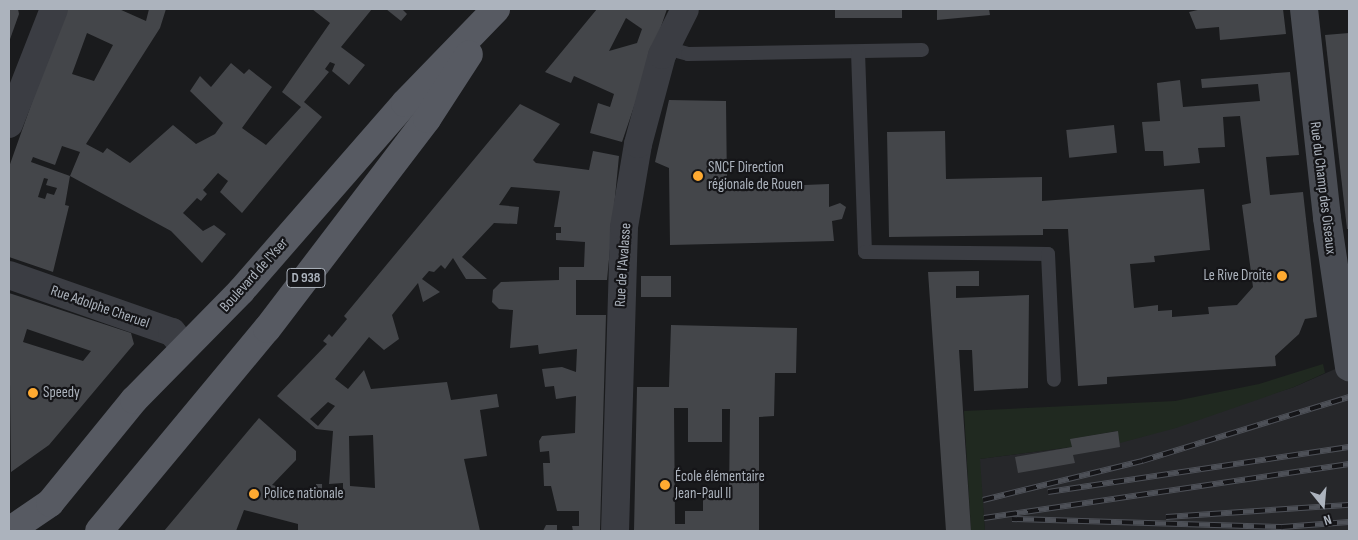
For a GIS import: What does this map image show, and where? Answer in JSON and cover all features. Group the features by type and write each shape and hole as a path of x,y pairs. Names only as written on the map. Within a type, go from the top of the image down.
{"main road":[{"name":"Boulevard de l'Yser","path":"9,531 29,522 63,488 134,400 241,291 405,103 495,10"},
{"name":"Boulevard de l'Yser","path":"99,531 345,227 427,119 495,10"}],"street":[{"path":"9,124 54,9"},
{"name":"Rue de l'Avalasse","path":"615,531 624,227 638,144 666,48 685,9"},
{"name":"Rue du Champ des Oiseaux","path":"1304,9 1347,357"},
{"name":"Rue Adolphe Cheruel","path":"9,275 172,332 184,347"}],"lane":[{"path":"666,48 688,54 922,50"},
{"path":"858,52 864,252 1048,254 1054,380"}],"shaded area":[{"path":"1349,363 1349,531 985,531 979,459 1071,447 1070,439 1118,431 1120,442 1294,387"},
{"path":"1323,364 1325,373 1294,387 1176,428 1120,443 1117,431 1071,439 1072,447 980,459 985,531 971,531 964,411 1175,401 1259,384"}],"building":[{"path":"9,9 18,9 19,14 9,42"},
{"path":"65,9 119,9 146,21 149,9 166,9 160,28 86,144 103,153 107,148 130,163 173,125 196,144 215,134 223,123 190,91 200,76 211,87 231,63 244,74 249,69 272,87 242,128 266,145 301,107 282,92 330,23 312,9 372,9 341,47 365,65 349,85 332,71 335,64 330,62 325,69 329,72 304,102 322,117 242,213 220,192 228,181 218,173 203,190 207,194 201,201 197,198 183,213 203,231 214,225 226,234 202,263 171,231 70,176 65,205 69,206 53,272 9,257 9,167","holes":["87,33 113,45 94,81 72,74","62,146 80,152 70,176 31,162 33,157 55,165","44,178 48,179 46,185 57,188 54,195 47,193 45,199 38,197"]},
{"path":"386,9 402,9 407,14 401,21"},
{"path":"597,9 667,9 622,142 590,133 598,103 610,107 614,94 574,76 571,83 545,72","holes":["626,18 642,29 637,43 609,51"]},
{"path":"835,9 902,9 902,18 835,18"},
{"path":"937,9 989,9 990,15 937,20"},
{"path":"1202,9 1283,9 1286,34 1220,40 1219,27 1196,29 1189,12"},
{"path":"1349,33 1349,229 1347,229 1325,35"},
{"path":"1290,72 1299,155 1266,157 1270,195 1303,192 1317,317 1305,319 1299,334 1275,356 1276,366 1107,377 1107,384 1078,386 1068,229 1043,229 1043,235 889,237 887,132 945,131 946,179 1042,177 1042,201 1204,189 1210,250 1154,256 1155,262 1130,264 1134,308 1158,305 1158,311 1172,310 1172,317 1209,314 1208,307 1237,305 1253,287 1242,205 1251,203 1240,116 1223,117 1225,147 1198,148 1200,163 1164,166 1163,151 1145,151 1142,122 1160,121 1157,83 1180,80 1183,107 1260,101 1258,84 1202,88 1201,79"},
{"name":"SNCF Direction régionale de Rouen","path":"669,100 726,101 727,188 829,184 829,207 840,203 846,207 842,219 832,221 834,241 670,245 669,168 655,162"},
{"path":"520,104 560,124 533,160 536,163 589,170 593,151 619,156 607,280 576,280 576,315 606,315 600,531 573,531 572,526 579,526 579,511 557,511 551,486 544,486 543,463 550,463 549,451 540,452 539,441 542,436 575,433 576,396 556,399 554,386 545,387 542,369 562,367 576,372 577,349 539,354 538,345 510,348 513,310 499,309 492,302 493,290 501,282 559,280 559,267 584,267 585,242 556,240 556,233 561,233 561,227 554,227 560,191 511,187 499,205 519,207 517,224 494,223 462,257 487,279 466,279 453,258 445,269 441,265 434,272 429,271 422,279 440,292 423,302 418,283 392,315 399,339 384,350 369,337 335,379 348,389 364,370 371,389 447,382 451,400 497,394 499,407 480,410 487,456 464,459 480,531 298,531 298,524 244,510 236,531 164,531 259,418 296,451 296,460 272,485 317,498 316,484 322,484 322,493 343,492 343,483 329,484 333,431 316,429 277,396 327,344 323,341 329,334 332,337 347,319 344,316","holes":["328,402 335,406 318,426 310,419","373,435 375,488 350,486 349,436"]},
{"path":"1114,125 1117,153 1069,158 1066,130"},
{"path":"979,271 979,286 956,286 956,298 1029,295 1028,388 974,391 972,350 959,350 971,531 946,531 928,272"},
{"path":"641,276 671,276 671,297 641,297"},
{"path":"9,293 131,333 134,344 49,445 11,472","holes":["27,329 91,351 83,361 23,342"]},
{"path":"671,325 797,328 796,373 775,373 774,416 759,417 759,531 634,531 637,387 669,387","holes":["674,408 688,408 688,442 722,442 722,409 730,409 729,496 703,496 703,511 685,511 685,524 675,524"]},
{"path":"1118,431 1120,447 1073,455 1075,463 1018,473 1015,457 1072,447 1070,439"},
{"path":"546,525 557,525 557,531 543,531"}],"railway":[{"path":"983,500 1142,461 1349,397"},
{"path":"1048,492 1349,447"},
{"path":"984,518 1349,464"},
{"path":"1166,517 1349,505"},
{"path":"1012,519 1282,527 1349,522"}],"place":[{"name":"SNCF Direction régionale de Rouen","path":"698,176"},
{"name":"Le Rive Droite","path":"1282,276"},
{"name":"Speedy","path":"33,393"},
{"name":"École élémentaire Jean-Paul II","path":"665,485"},
{"name":"Police nationale","path":"254,494"}]}
